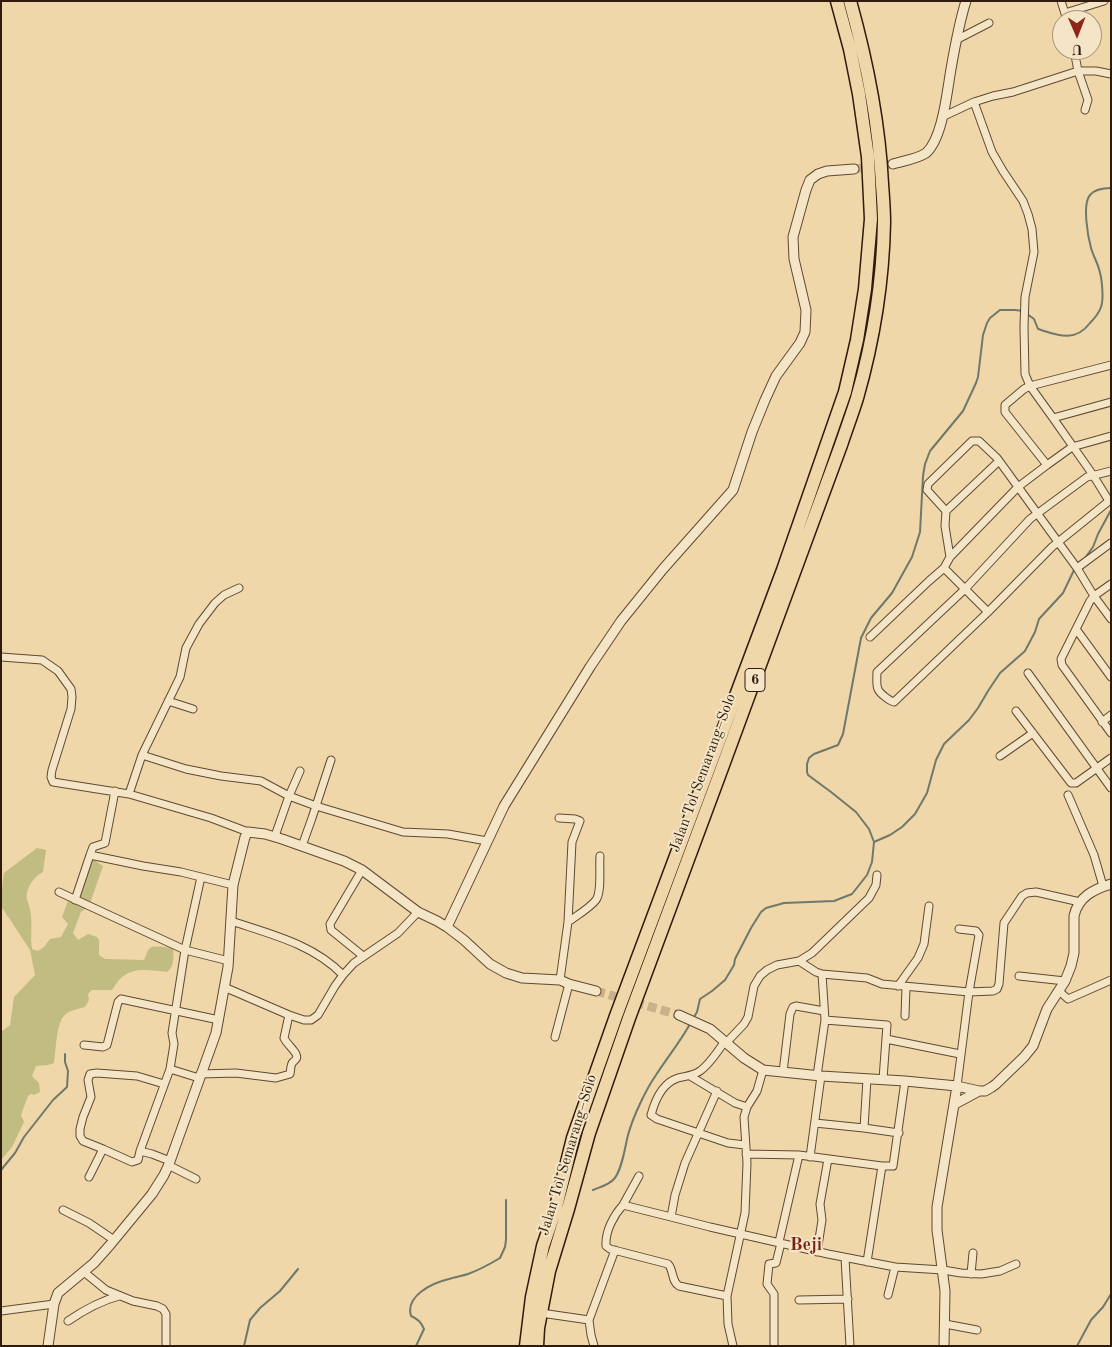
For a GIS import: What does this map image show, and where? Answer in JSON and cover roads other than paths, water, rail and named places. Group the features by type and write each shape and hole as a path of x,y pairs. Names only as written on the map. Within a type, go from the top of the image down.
{"highway":[{"name":"Jalan Tol Semarang–Solo","path":"526,1346 532,1297 543,1246 555,1210 573,1138 616,1016 783,570 846,392 865,289 871,219 868,157 860,94 837,1"},
{"name":"Jalan Tol Semarang–Solo","path":"537,1346 548,1271 568,1209 589,1133 629,1018 841,445 856,400 870,346 879,283 884,222 880,154 871,88 850,1"}],"street":[{"path":"893,164 925,153 934,142 942,117 955,54 956,40 966,1"},
{"path":"1083,10 1104,1"},
{"path":"956,40 989,23"},
{"path":"1076,60 1088,100 1085,110"},
{"path":"942,117 974,102 1013,92 1078,71 1096,71 1111,74"},
{"path":"974,102 992,152 1019,193 1030,221 1034,252 1027,285 1025,312 1025,374 1030,386 1054,418 1072,447 1093,475 1110,501 1057,542 988,612 894,702 879,691 877,672 965,589 1030,519 1087,477 1093,475 1111,471"},
{"path":"447,927 504,806 590,667 621,621 734,490 752,432 765,400 776,376 800,343 804,332 805,304 794,259 792,237 806,190 810,180 818,174 827,171 854,169"},
{"path":"1047,465 1005,412 1005,405 1030,386 1111,365"},
{"path":"1054,418 1111,402"},
{"path":"870,637 944,568 950,557 1018,487 1072,447 1111,436"},
{"path":"946,511 927,490 927,486 972,441 979,441 999,461 1077,568 1111,619"},
{"path":"950,557 945,526 946,511 999,461"},
{"path":"1077,568 1111,543"},
{"path":"944,568 988,612"},
{"path":"1111,584 1094,596 1084,610 1061,656 1061,662 1111,733"},
{"path":"129,794 142,755 180,677 186,648 208,611 221,597 238,588"},
{"path":"1076,628 1111,677"},
{"path":"1,657 42,660 58,672 71,689 71,709 50,778 53,782 129,794 211,818 248,832 275,836 344,861 362,870 418,912 447,927 496,969 522,978 564,982 596,991"},
{"path":"1028,674 1111,788"},
{"path":"168,700 193,709"},
{"path":"1016,711 1070,783 1076,783 1111,758"},
{"path":"1102,722 1111,716"},
{"path":"1000,756 1033,733"},
{"path":"142,755 186,769 261,781 290,796 316,806 403,832 448,834 487,841"},
{"path":"302,846 331,760"},
{"path":"275,836 300,771"},
{"path":"75,900 94,846 104,844 105,842 115,792"},
{"path":"678,1015 715,1032 744,1058 763,1070 819,1076 905,1080 957,1086 979,1091 992,1087 1029,1051 1036,1039 1047,1010 1065,981 1074,953 1074,916 1080,902 1087,894 1107,885 1068,795"},
{"path":"555,1038 564,982 572,842 580,821 559,818"},
{"path":"48,1346 54,1304 60,1292 94,1263 114,1240 152,1194 169,1163 216,1033 229,961 233,885 242,846 248,832"},
{"path":"90,855 176,871 233,885"},
{"path":"568,922 597,898 600,856"},
{"path":"362,870 330,924 331,930 362,956"},
{"path":"745,1145 728,1143 651,1115 662,1089 676,1079 690,1076 702,1069 748,1018 754,986 760,976 777,965 799,961 812,953 869,898 876,885 877,875"},
{"path":"164,1084 138,1076 90,1074 88,1080 91,1097 80,1129 80,1136 83,1141 132,1162 138,1160 170,1070 174,1044 172,1033 185,950 200,877"},
{"path":"59,892 185,950 229,961"},
{"path":"799,961 822,974 867,978 882,984 969,992 993,991 999,987 1004,923 1022,896 1036,892 1080,902"},
{"path":"898,986 918,958 924,944 929,906"},
{"path":"224,987 290,1015 304,1020 311,1020 318,1015 343,975 354,963 393,937 418,912"},
{"path":"231,921 304,948 328,961 343,975"},
{"path":"944,1346 945,1292 937,1230 937,1207 955,1104 960,1054 979,934 976,931 959,929"},
{"path":"810,1157 815,1123 824,1020 822,974"},
{"path":"1019,976 1065,981"},
{"path":"1059,991 1068,999 1111,980"},
{"path":"905,1016 906,987"},
{"path":"84,1045 103,1047 107,1045 120,999 218,1020"},
{"path":"783,1072 792,1007 824,1011"},
{"path":"170,1070 200,1076 236,1073 276,1078 290,1074 292,1064 298,1056 284,1038 290,1015"},
{"path":"824,1020 886,1024 888,1026 883,1080"},
{"path":"886,1039 960,1054"},
{"path":"733,1346 728,1324 727,1296 745,1213 746,1154 744,1117 746,1107 756,1094 763,1070"},
{"path":"690,1076 735,1103 746,1107"},
{"path":"864,1128 868,1079"},
{"path":"746,1154 799,1155 891,1166 894,1164 905,1080"},
{"path":"955,1104 979,1091"},
{"path":"671,1217 675,1195 685,1163 718,1092"},
{"path":"815,1123 898,1132"},
{"path":"89,1177 103,1149"},
{"path":"140,1151 169,1163 196,1179"},
{"path":"774,1346 774,1294 767,1284 769,1264 776,1263 799,1155"},
{"path":"817,1252 822,1220 820,1204 828,1159"},
{"path":"866,1262 882,1166"},
{"path":"639,1176 623,1205 615,1215 606,1238 607,1247 668,1264 671,1267 675,1283 679,1286 727,1296"},
{"path":"623,1205 817,1252 895,1267 972,1274 1000,1271 1016,1264"},
{"path":"63,1210 89,1223 114,1240"},
{"path":"594,1346 589,1320 615,1250"},
{"path":"972,1274 973,1253"},
{"path":"845,1258 850,1346"},
{"path":"888,1295 895,1267"},
{"path":"84,1272 103,1288 119,1296 162,1308 166,1314 166,1346"},
{"path":"68,1322 93,1306 107,1299 119,1296"},
{"path":"799,1300 848,1299"},
{"path":"1,1311 54,1304"},
{"path":"541,1313 589,1320"},
{"path":"944,1324 978,1330"}],"waterway":[{"path":"1027,314 1034,319 1038,329 1066,336 1078,333 1084,329 1098,314 1102,303 1102,283 1088,236 1086,206 1090,195 1094,191 1111,188"},
{"path":"694,1017 700,999 725,980 761,912 766,908 784,903 834,901 852,894 867,875 872,862 874,842 869,829 856,812 808,775 807,764 809,758 814,754 838,745 843,734 861,638 871,618 892,593 912,557 920,532 925,464 930,451 963,411 976,383 983,335 987,323 1000,310 1023,311"},
{"path":"1085,558 1093,547 1111,510"},
{"path":"874,842 902,827 915,814 927,793 936,760 944,744 969,720 1000,673 1025,651 1035,632 1039,619 1063,593 1075,568"},
{"path":"593,1190 610,1183 617,1175 630,1128 640,1104 652,1081 690,1024"},
{"path":"1,1170 53,1100 67,1087 68,1071 65,1054"},
{"path":"416,1346 424,1329 422,1324 411,1316 412,1302 428,1287 442,1281 466,1275 500,1258 506,1240 506,1200"},
{"path":"244,1346 250,1320 260,1308 280,1291 298,1269"},
{"path":"1077,1346 1091,1320 1103,1307 1111,1294"}],"tunnel":[{"path":"854,169 893,164"},
{"path":"596,991 679,1015"}],"district":[{"name":"Beji","path":"806,1245"}]}
